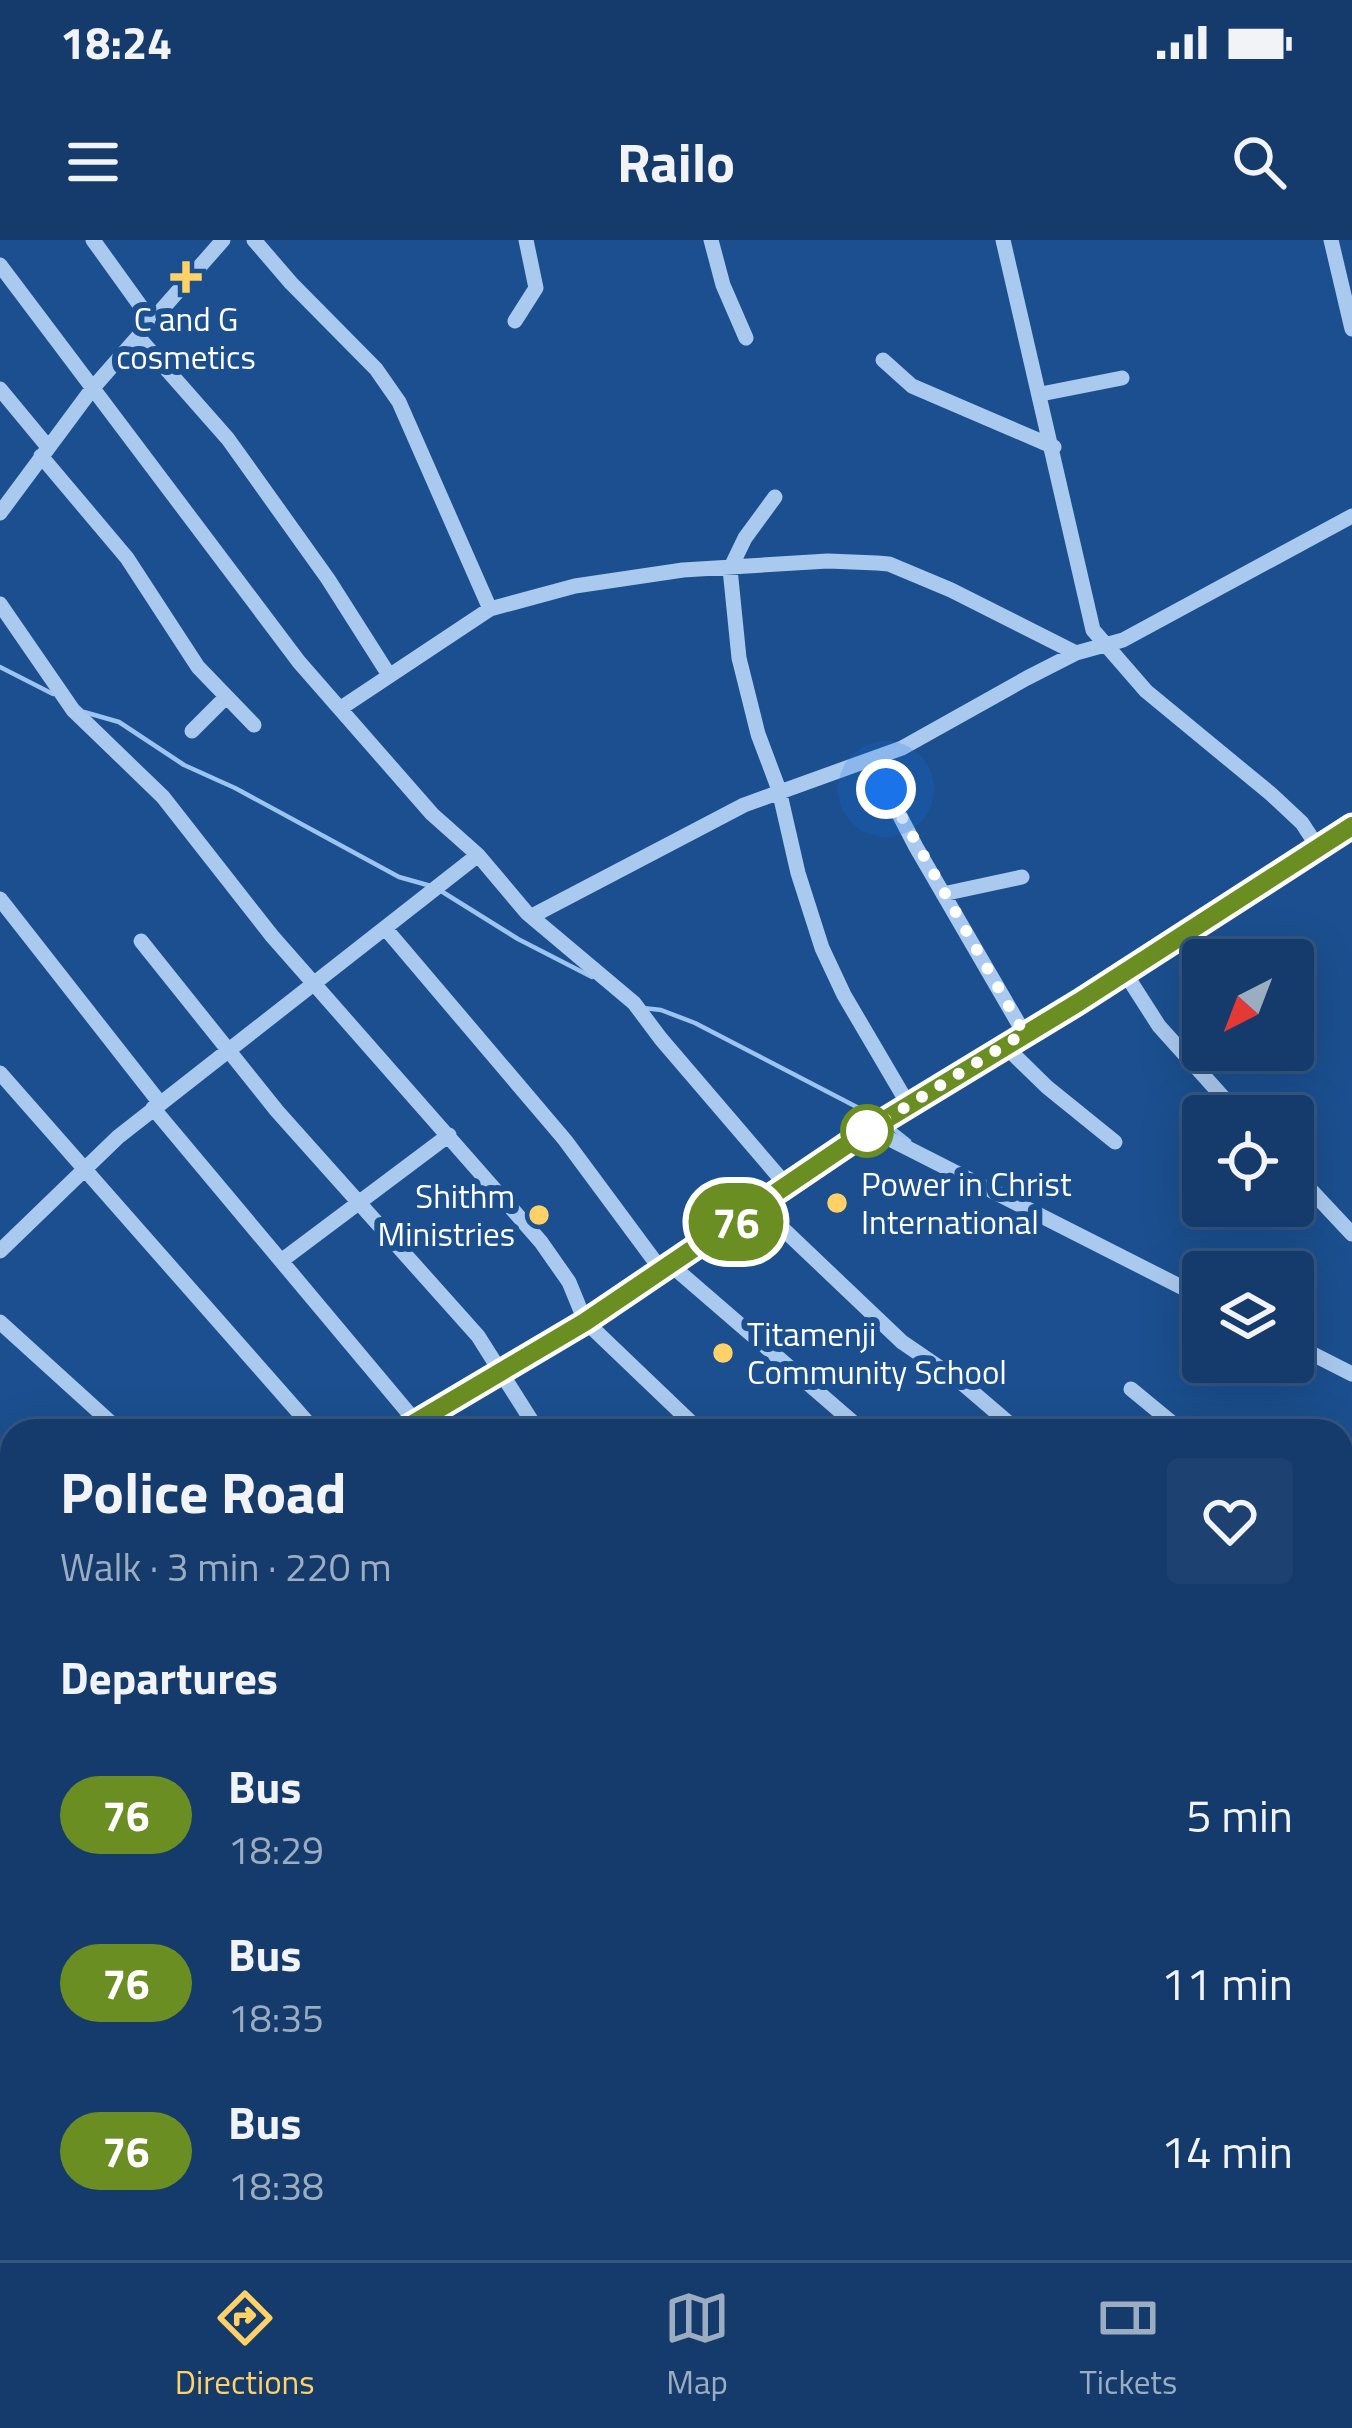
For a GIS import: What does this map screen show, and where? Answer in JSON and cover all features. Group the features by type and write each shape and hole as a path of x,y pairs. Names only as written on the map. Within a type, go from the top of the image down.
{"street":[{"path":"93,240 152,322"},
{"path":"0,512 92,389 224,240"},
{"path":"254,240 376,369 399,402 490,609"},
{"path":"515,321 532,301 536,288 526,240"},
{"path":"711,240 723,285 746,338"},
{"path":"1004,240 1089,616 1103,646 1146,691 1271,794 1302,824 1319,849"},
{"path":"1331,240 1352,329"},
{"path":"0,265 286,646 432,814 478,855 521,907 634,1003 786,1185"},
{"path":"139,338 228,439 328,578 389,675"},
{"path":"883,361 913,386 1054,447"},
{"path":"1041,394 1122,378"},
{"path":"0,389 127,558 198,667 254,724"},
{"path":"775,497 730,569 740,658 809,914 844,994 908,1105"},
{"path":"534,915 704,823 779,790 902,748 1076,653 1123,640 1352,516"},
{"path":"341,708 490,609 575,586 683,570 828,560 889,564 1076,653"},
{"path":"0,604 73,710 164,797 253,913 560,1266 585,1322 687,1419"},
{"path":"192,731 226,697"},
{"path":"871,760 1024,1033"},
{"path":"420,1419 585,1322 870,1129 1125,973 1352,826"},
{"path":"0,1251 85,1166 156,1106 478,855"},
{"path":"943,895 1022,877"},
{"path":"0,899 156,1106 404,1419"},
{"path":"385,928 666,1268 848,1419"},
{"path":"141,941 357,1204 478,1336 531,1419"},
{"path":"1125,973 1160,1025 1222,1095"},
{"path":"1004,1045 1047,1088 1115,1142"},
{"path":"0,1073 305,1419"},
{"path":"870,1129 1182,1287"},
{"path":"281,1262 449,1135"},
{"path":"1314,1193 1352,1234"},
{"path":"759,1206 902,1342 1004,1419"},
{"path":"0,1322 107,1419"},
{"path":"1314,1355 1352,1374"},
{"path":"1131,1389 1167,1419"}],"waterway":[{"path":"0,667 53,694"},
{"path":"84,712 119,722 184,765 399,877 431,886"},
{"path":"441,891 518,939 592,977"},
{"path":"643,1008 695,1023 876,1117"},
{"path":"890,1126 909,1141"}],"bus line":[{"name":"76","path":"421,1419 585,1322 870,1129 1079,1002 1352,826"}],"place":[{"name":"C and G cosmetics","path":"186,277"},
{"name":"Power in Christ International","path":"837,1203"},
{"name":"Shithm Ministries","path":"539,1215"},
{"name":"Titamenji Community School","path":"723,1353"}],"route":[{"path":"867,1131 1024,1033 886,789"}]}
